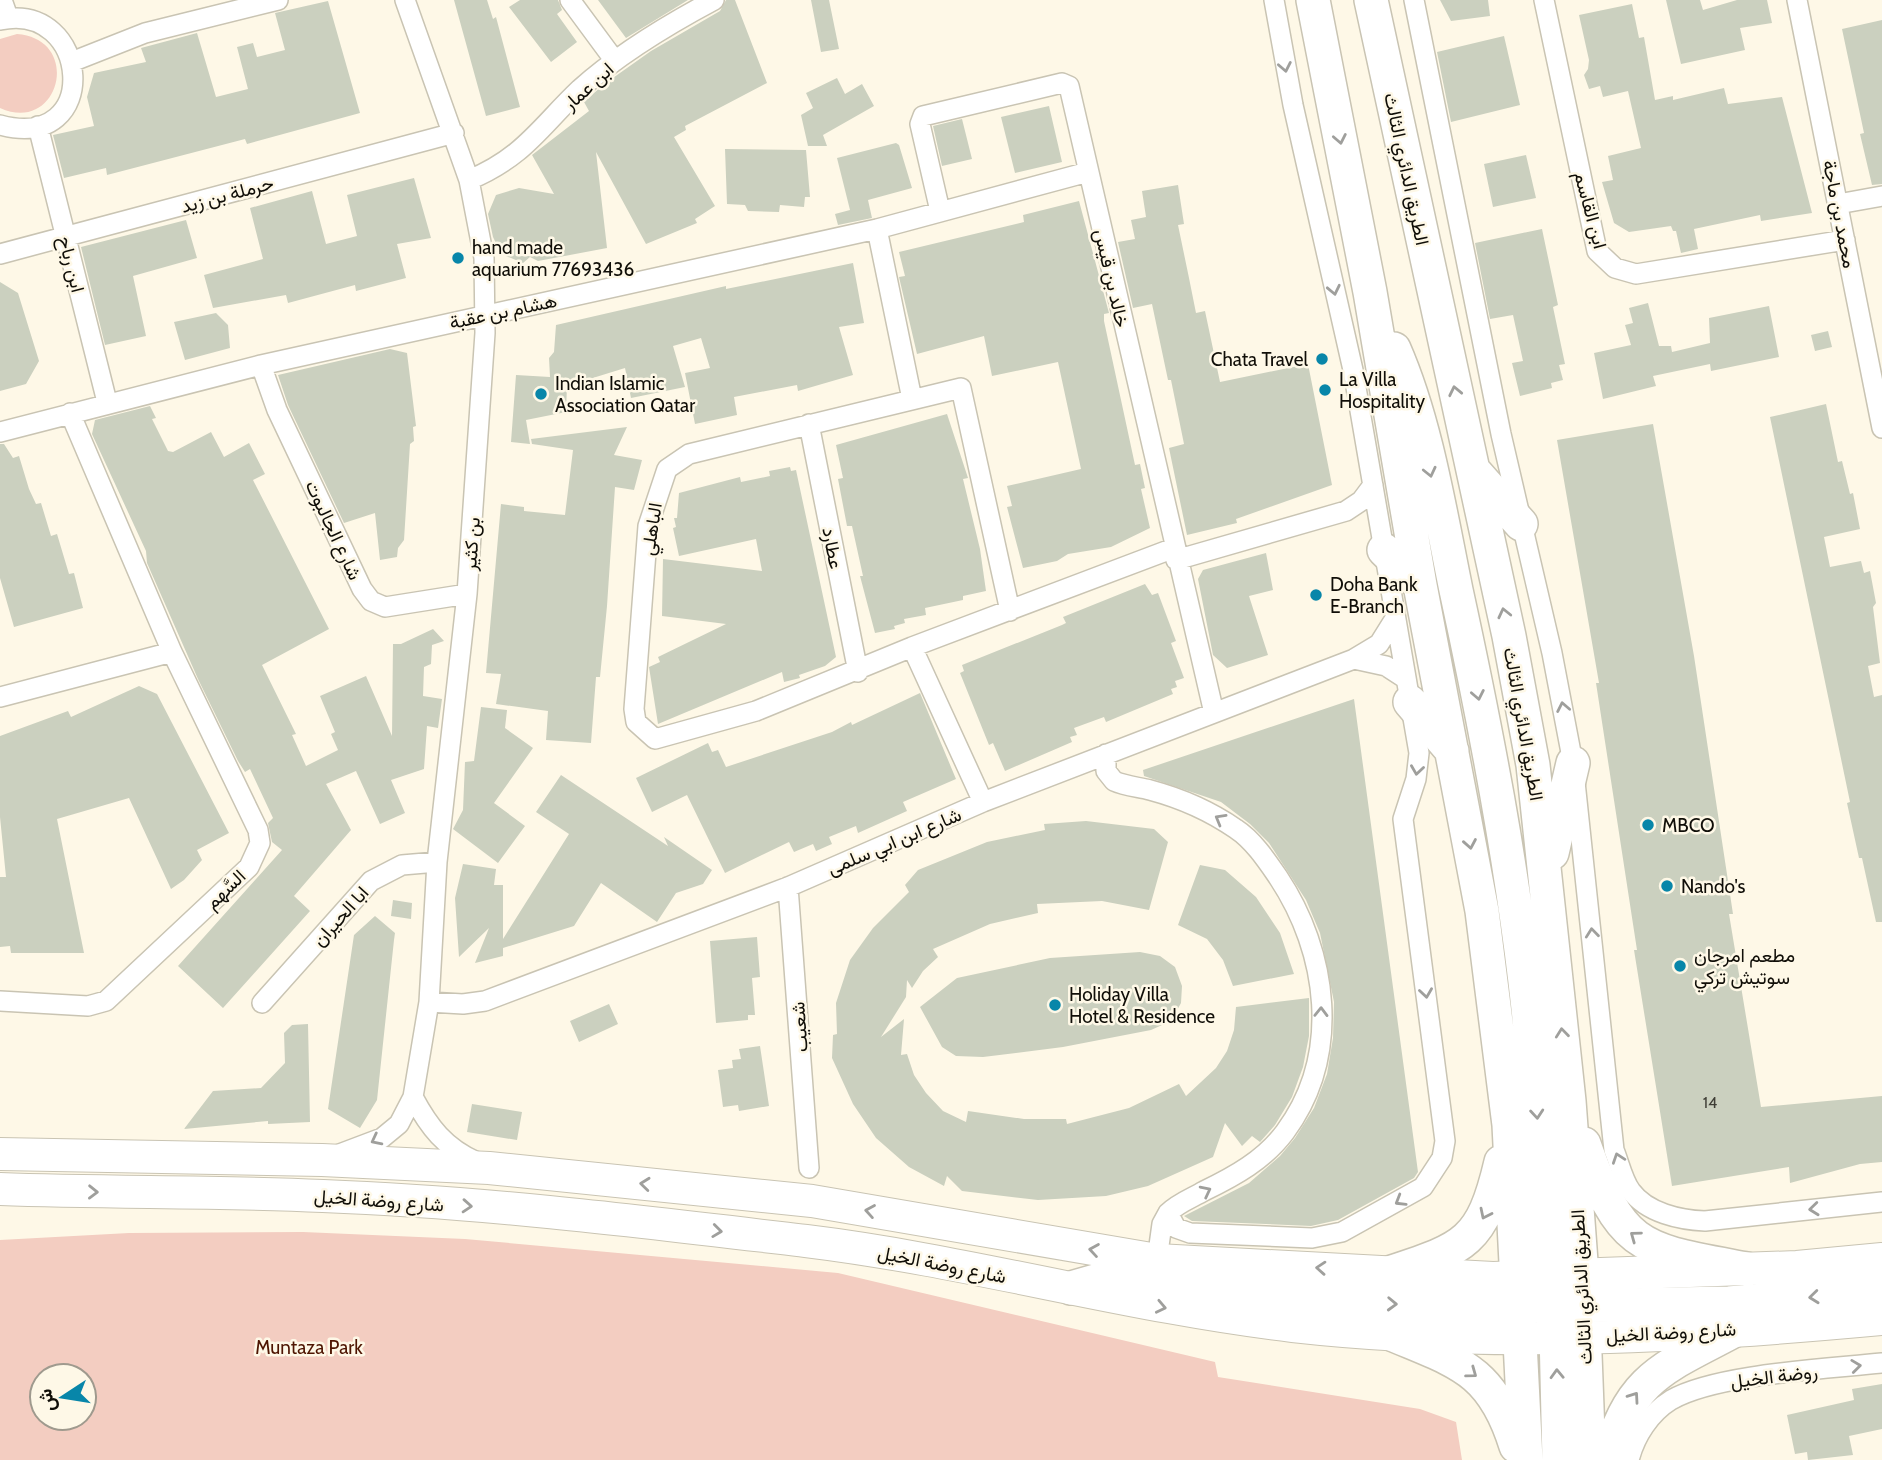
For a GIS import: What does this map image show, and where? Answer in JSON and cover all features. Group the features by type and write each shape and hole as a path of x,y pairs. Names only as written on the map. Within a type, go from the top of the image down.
{"highway":[{"name":"الطريق الدائري الثالث","path":"1313,0 1370,292 1420,585 1482,911 1509,1125 1589,1460"},
{"name":"الطريق الدائري الثالث","path":"1376,10 1514,662 1533,765 1547,876 1569,1101 1551,1306 1526,1460"},
{"path":"1370,292 1408,379 1478,691 1528,1007 1551,1306 1559,1460"},
{"path":"1471,467 1521,524"},
{"path":"1381,535 1420,585"},
{"path":"1408,691 1453,752"},
{"path":"1547,876 1573,763"},
{"path":"1569,1101 1605,1201 1628,1231 1666,1252 1746,1269"},
{"path":"1389,1273 1447,1252 1472,1235 1492,1199 1509,1125"},
{"path":"1071,1288 1109,1278 1128,1277 1364,1303 1551,1306 1754,1301 1882,1312"},
{"path":"1608,1460 1620,1421 1643,1385 1664,1368 1737,1329"},
{"path":"1389,1333 1463,1366 1488,1385 1503,1410 1520,1460"}],"main road":[{"name":"شارع روضة الخيل","path":"0,1154 322,1160 489,1168 812,1201 1157,1260 1389,1273 1551,1306 1737,1329 1882,1312"},
{"name":"شارع روضة الخيل","path":"0,1189 325,1196 491,1207 847,1247 1178,1310 1293,1326 1389,1333 1746,1269 1833,1265 1882,1259"}],"street":[{"path":"74,61 145,33 278,0"},
{"name":"بن كثير","path":"322,1160 382,1138 399,1124 413,1097 429,1002 437,862 467,593 486,314 484,258 469,180 405,0"},
{"path":"570,0 615,61"},
{"name":"ابن عمار","path":"469,180 527,146 581,89 615,61 676,20 713,0"},
{"path":"1168,1213 1176,1228 1190,1233 1327,1236 1356,1227 1423,1187 1442,1158 1443,1124 1403,819 1418,766 1408,691 1353,370 1293,105 1274,0"},
{"name":"الطريق الدائري الثالث","path":"1414,0 1521,524 1552,653 1573,763 1615,1150 1631,1191 1661,1212 1679,1220 1882,1202"},
{"name":"ابن القاسم","path":"1544,0 1597,251 1615,268 1636,274 1845,240"},
{"name":"محمد بن ماجة","path":"1797,0 1882,428"},
{"path":"0,125 20,129 38,126 52,118 72,93 74,61 68,44 57,31 42,22 3,13"},
{"name":"خالد بن قيس","path":"940,211 920,124 923,116 930,112 1066,84 1071,89 1175,554 1214,713"},
{"name":"ابن رباح","path":"38,126 107,402"},
{"name":"حرملة بن زيد","path":"0,254 454,133"},
{"name":"هشام بن عقبة","path":"0,432 107,402 261,365 877,229 1088,172"},
{"path":"1838,204 1882,196"},
{"path":"877,229 912,399"},
{"name":"شارع الجالبوت","path":"261,365 277,410 362,589 371,601 392,607 467,593"},
{"name":"الباهلي","path":"1010,611 961,388 689,454 667,469 648,526 634,709 636,722 655,739 756,711 1010,611 1175,554 1346,511 1361,501 1373,485"},
{"name":"السَّهم","path":"0,1001 88,1006 106,1001 249,867 260,843 258,830 172,652 70,412"},
{"name":"عطارد","path":"809,424 858,672"},
{"path":"1346,511 1381,535"},
{"name":"شارع ابن ابي سلمى","path":"429,1002 463,1004 485,1001 788,887 984,802 1354,659 1378,644 1394,620"},
{"path":"912,648 984,802"},
{"path":"0,697 172,652"},
{"path":"1354,659 1386,666 1408,691"},
{"path":"1106,754 1106,771 1114,780 1182,801 1240,831 1288,892 1311,940 1319,966 1322,1004 1319,1042 1311,1079 1295,1115 1272,1147 1249,1167 1168,1213 1162,1224 1157,1260"},
{"name":"ابا الحيران","path":"262,1003 371,881 402,865 437,862"},
{"name":"شعيب","path":"788,887 809,1168"},
{"path":"413,1097 427,1124 449,1147 489,1168"},
{"path":"0,1206 46,1191"},
{"name":"روضة الخيل","path":"1629,1460 1636,1439 1647,1422 1670,1401 1723,1383 1882,1363"}],"green space":[{"path":"17,34 38,40 51,51 56,67 56,83 49,98 37,109 21,113 0,108 0,39"},
{"name":"Muntaza Park","path":"303,1232 465,1239 838,1273 1215,1362 1218,1377 1420,1409 1456,1422 1462,1460 0,1460 0,1240 129,1233"}],"building":[{"path":"454,0 487,0 493,19 496,17 520,107 486,116"},
{"path":"520,0 558,0 562,10 557,14 577,42 551,62 509,7"},
{"path":"598,0 688,0 626,38"},
{"path":"726,0 735,0 767,83 685,126 686,130 674,137 715,206 695,219 697,223 646,244 596,152 607,248 538,261 530,257 523,263 501,254 493,237 488,214 496,195 519,188 554,194 532,155 589,111 584,102 603,85 651,51 720,11"},
{"path":"811,0 829,0 839,49 821,52"},
{"path":"1440,0 1488,0 1490,16 1451,21"},
{"path":"1666,0 1700,0 1703,10 1737,0 1767,0 1772,23 1740,28 1745,50 1681,64"},
{"path":"328,1 360,113 247,144 245,139 107,175 106,168 64,178 53,135 94,126 87,97 94,73 146,62 141,48 197,33 216,97 248,89 237,47 253,43 257,57 285,50 275,13"},
{"path":"1632,4 1639,38 1644,37 1655,100 1673,96 1673,100 1724,88 1728,104 1782,97 1812,213 1761,221 1760,215 1694,229 1698,249 1681,253 1676,231 1673,231 1671,226 1629,232 1614,223 1602,182 1613,180 1608,156 1641,148 1628,91 1603,97 1600,86 1589,89 1584,75 1589,60 1579,15"},
{"path":"1882,20 1882,184 1872,185 1860,134 1864,133 1842,29"},
{"path":"1504,36 1520,105 1451,122 1437,52"},
{"path":"837,78 845,94 862,84 874,106 823,135 827,146 808,146 801,115 813,108 806,93"},
{"path":"1049,106 1062,162 1015,173 1001,117"},
{"path":"962,119 972,159 942,166 933,126"},
{"path":"896,143 899,145 912,188 868,200 872,218 838,225 835,214 850,210 837,158"},
{"path":"725,149 806,150 810,197 805,197 804,207 780,205 779,212 748,211 745,205 727,204"},
{"path":"1526,155 1536,198 1493,207 1484,164"},
{"path":"414,178 431,238 397,244 406,278 356,291 355,285 288,303 286,295 213,308 204,275 263,259 250,208 312,191 326,244 357,236 347,195"},
{"path":"1178,185 1184,224 1178,225 1196,313 1205,311 1220,382 1308,364 1332,485 1236,519 1237,523 1187,535 1169,448 1184,444 1171,380 1168,380 1152,304 1133,308 1118,242 1135,239 1131,220 1146,217 1142,191"},
{"path":"1079,201 1109,313 1104,314 1104,321 1135,465 1140,464 1145,488 1141,489 1150,528 1111,547 1068,554 1057,561 1023,568 1007,507 1012,506 1007,486 1081,469 1058,362 992,376 984,336 917,354 899,277 905,276 899,252 1024,222 1023,215"},
{"path":"186,220 197,258 133,276 146,336 105,345 81,247"},
{"path":"1542,229 1558,305 1553,307 1565,364 1559,365 1563,380 1551,383 1552,388 1520,396 1512,363 1523,361 1513,315 1490,319 1475,243"},
{"path":"853,263 864,323 839,327 853,375 798,391 797,385 734,397 737,415 695,424 685,373 710,368 701,338 673,346 685,387 631,398 625,368 567,386 566,412 526,420 530,444 511,442 516,375 550,377 549,358 554,352 556,325 726,286 726,289"},
{"path":"0,282 18,293 39,361 26,384 0,391"},
{"path":"1648,303 1659,346 1671,346 1672,352 1710,343 1709,318 1769,306 1779,357 1711,371 1710,364 1653,376 1656,386 1603,399 1594,353 1631,345 1625,325 1633,323 1629,308"},
{"path":"216,313 228,325 230,348 185,360 174,322"},
{"path":"1828,331 1832,347 1815,351 1811,335"},
{"path":"390,349 407,353 416,426 413,427 414,441 410,444 404,540 398,548 397,557 380,560 375,513 344,523 288,405 278,375"},
{"path":"1826,404 1838,462 1842,461 1850,494 1853,493 1860,529 1824,537 1830,567 1861,561 1864,573 1870,571 1876,603 1873,607 1880,663 1868,666 1874,697 1882,695 1882,922 1876,922 1862,858 1859,858 1847,803 1850,802 1770,417"},
{"path":"150,406 156,418 152,419 168,451 173,452 211,432 224,457 249,443 265,474 253,480 329,629 262,665 296,734 292,735 306,766 338,750 331,734 335,732 320,696 366,676 392,736 393,644 401,644 433,629 444,641 432,645 431,664 424,667 423,696 442,699 438,728 427,726 424,769 391,780 405,813 380,824 356,771 326,784 351,830 294,896 310,911 223,1008 178,966 282,850 272,842 268,823 273,818 250,769 245,772 238,761 198,679 147,563 146,551 92,434 95,420"},
{"path":"947,414 968,478 963,479 980,549 986,591 963,596 963,600 925,608 926,615 904,619 905,623 894,626 895,629 875,633 860,576 863,576 852,526 847,526 838,479 843,478 836,445"},
{"path":"1653,424 1694,656 1733,914 1729,914 1761,1107 1882,1096 1882,1162 1860,1164 1790,1183 1789,1167 1672,1186 1634,950 1637,950 1596,683 1599,683 1557,440"},
{"path":"627,427 614,455 642,460 634,490 615,487 607,606 600,677 596,677 591,743 546,740 548,711 496,704 501,674 486,673 501,504 524,507 524,511 565,515 573,450 532,444 531,439"},
{"path":"0,444 4,444 13,458 19,456 36,504 41,503 51,536 57,534 69,574 74,573 83,608 14,627 0,578"},
{"path":"790,467 791,471 796,470 836,657 825,666 799,675 800,678 784,682 782,672 658,724 649,667 660,662 658,657 726,624 662,616 663,559 762,571 756,539 679,556 673,528 676,527 674,518 677,518 679,493 740,477 741,482 770,476 769,471"},
{"path":"1266,553 1273,590 1249,596 1268,655 1227,668 1213,655 1198,579 1203,570"},
{"path":"1145,584 1152,595 1158,593 1176,641 1171,643 1184,678 1175,681 1177,687 1171,689 1173,694 1106,722 1104,717 1074,728 1077,735 1070,737 1072,742 1005,771 993,743 989,745 960,673 964,671 962,665 1062,625 1066,623 1063,617"},
{"path":"139,686 157,694 229,833 197,850 202,860 184,880 171,889 129,798 57,819 84,953 11,953 10,946 0,947 0,877 6,877 0,817 0,736 68,711 71,717"},
{"path":"920,693 956,779 903,802 907,811 858,833 856,826 829,837 832,844 816,851 813,844 794,852 789,842 725,873 687,795 652,812 636,778 708,743 712,752 718,750 726,767 832,732 851,722 852,725"},
{"path":"1354,699 1418,1172 1414,1178 1338,1220 1311,1226 1192,1221 1184,1216 1249,1183 1280,1156 1295,1138 1314,1108 1327,1074 1333,1038 1334,1002 1320,933 1306,900 1269,843 1250,824 1221,802 1144,776 1143,770"},
{"path":"481,707 507,710 505,728 533,748 494,803 525,826 498,863 453,829 463,810 465,762 474,761"},
{"path":"561,775 668,846 664,837 712,870 703,884 676,893 657,922 601,883 574,926 503,948 503,956 475,963 489,928 459,957 455,898 463,864 496,869 494,885 503,885 503,939 569,834 536,812"},
{"path":"1086,821 1154,829 1168,842 1149,910 1102,901 1037,904 1038,913 990,924 933,949 938,957 923,971 912,988 907,980 906,997 881,1037 904,1019 901,1055 907,1054 914,1075 943,1111 966,1122 968,1111 1024,1119 1066,1119 1067,1124 1129,1108 1179,1084 1186,1096 1216,1068 1227,1051 1234,1030 1236,1007 1309,998 1309,1036 1303,1067 1292,1097 1275,1125 1260,1142 1252,1136 1242,1146 1225,1123 1213,1157 1148,1186 1106,1196 1038,1200 962,1191 947,1176 944,1186 909,1167 876,1138 853,1104 832,1058 833,1035 837,1034 836,1003 850,960 873,928 909,892 905,885 918,870 987,842 1045,830 1044,824"},
{"name":"Holiday Villa Hotel & Residence","path":"1200,865 1225,870 1256,897 1280,933 1294,974 1233,986 1223,960 1207,939 1178,925"},
{"path":"393,900 412,903 411,919 391,916"},
{"path":"375,916 395,933 377,1100 360,1128 328,1109 354,935"},
{"path":"757,937 760,977 752,978 755,1015 748,1015 748,1020 716,1023 710,941"},
{"name":"Holiday Villa Hotel & Residence","path":"1140,952 1160,956 1175,967 1182,986 1181,1003 1171,1021 1151,1030 1063,1047 983,1057 956,1056 942,1047 920,1007 957,978 1050,958"},
{"path":"609,1004 618,1024 579,1042 570,1021"},
{"path":"308,1024 310,1122 268,1124 268,1121 184,1129 213,1091 261,1088 285,1063 284,1033 292,1025"},
{"path":"760,1046 769,1106 739,1111 738,1105 723,1107 718,1070 733,1068 732,1060 741,1059 739,1049"},
{"path":"472,1104 522,1112 517,1140 467,1132"},
{"path":"1882,1384 1882,1429 1849,1436 1853,1455 1808,1460 1807,1452 1795,1454 1787,1415 1854,1400 1852,1389"}],"place":[{"name":"hand made aquarium 77693436","path":"458,258"},
{"name":"Chata Travel","path":"1322,359"},
{"name":"La Villa Hospitality","path":"1325,390"},
{"name":"Indian Islamic Association Qatar","path":"541,394"},
{"name":"Doha Bank E-Branch","path":"1316,595"},
{"name":"MBCO","path":"1648,825"},
{"name":"Nando's","path":"1667,886"},
{"name":"مطعم امرجان سوتيش تركي","path":"1680,966"},
{"name":"Holiday Villa Hotel & Residence","path":"1055,1005"}]}
